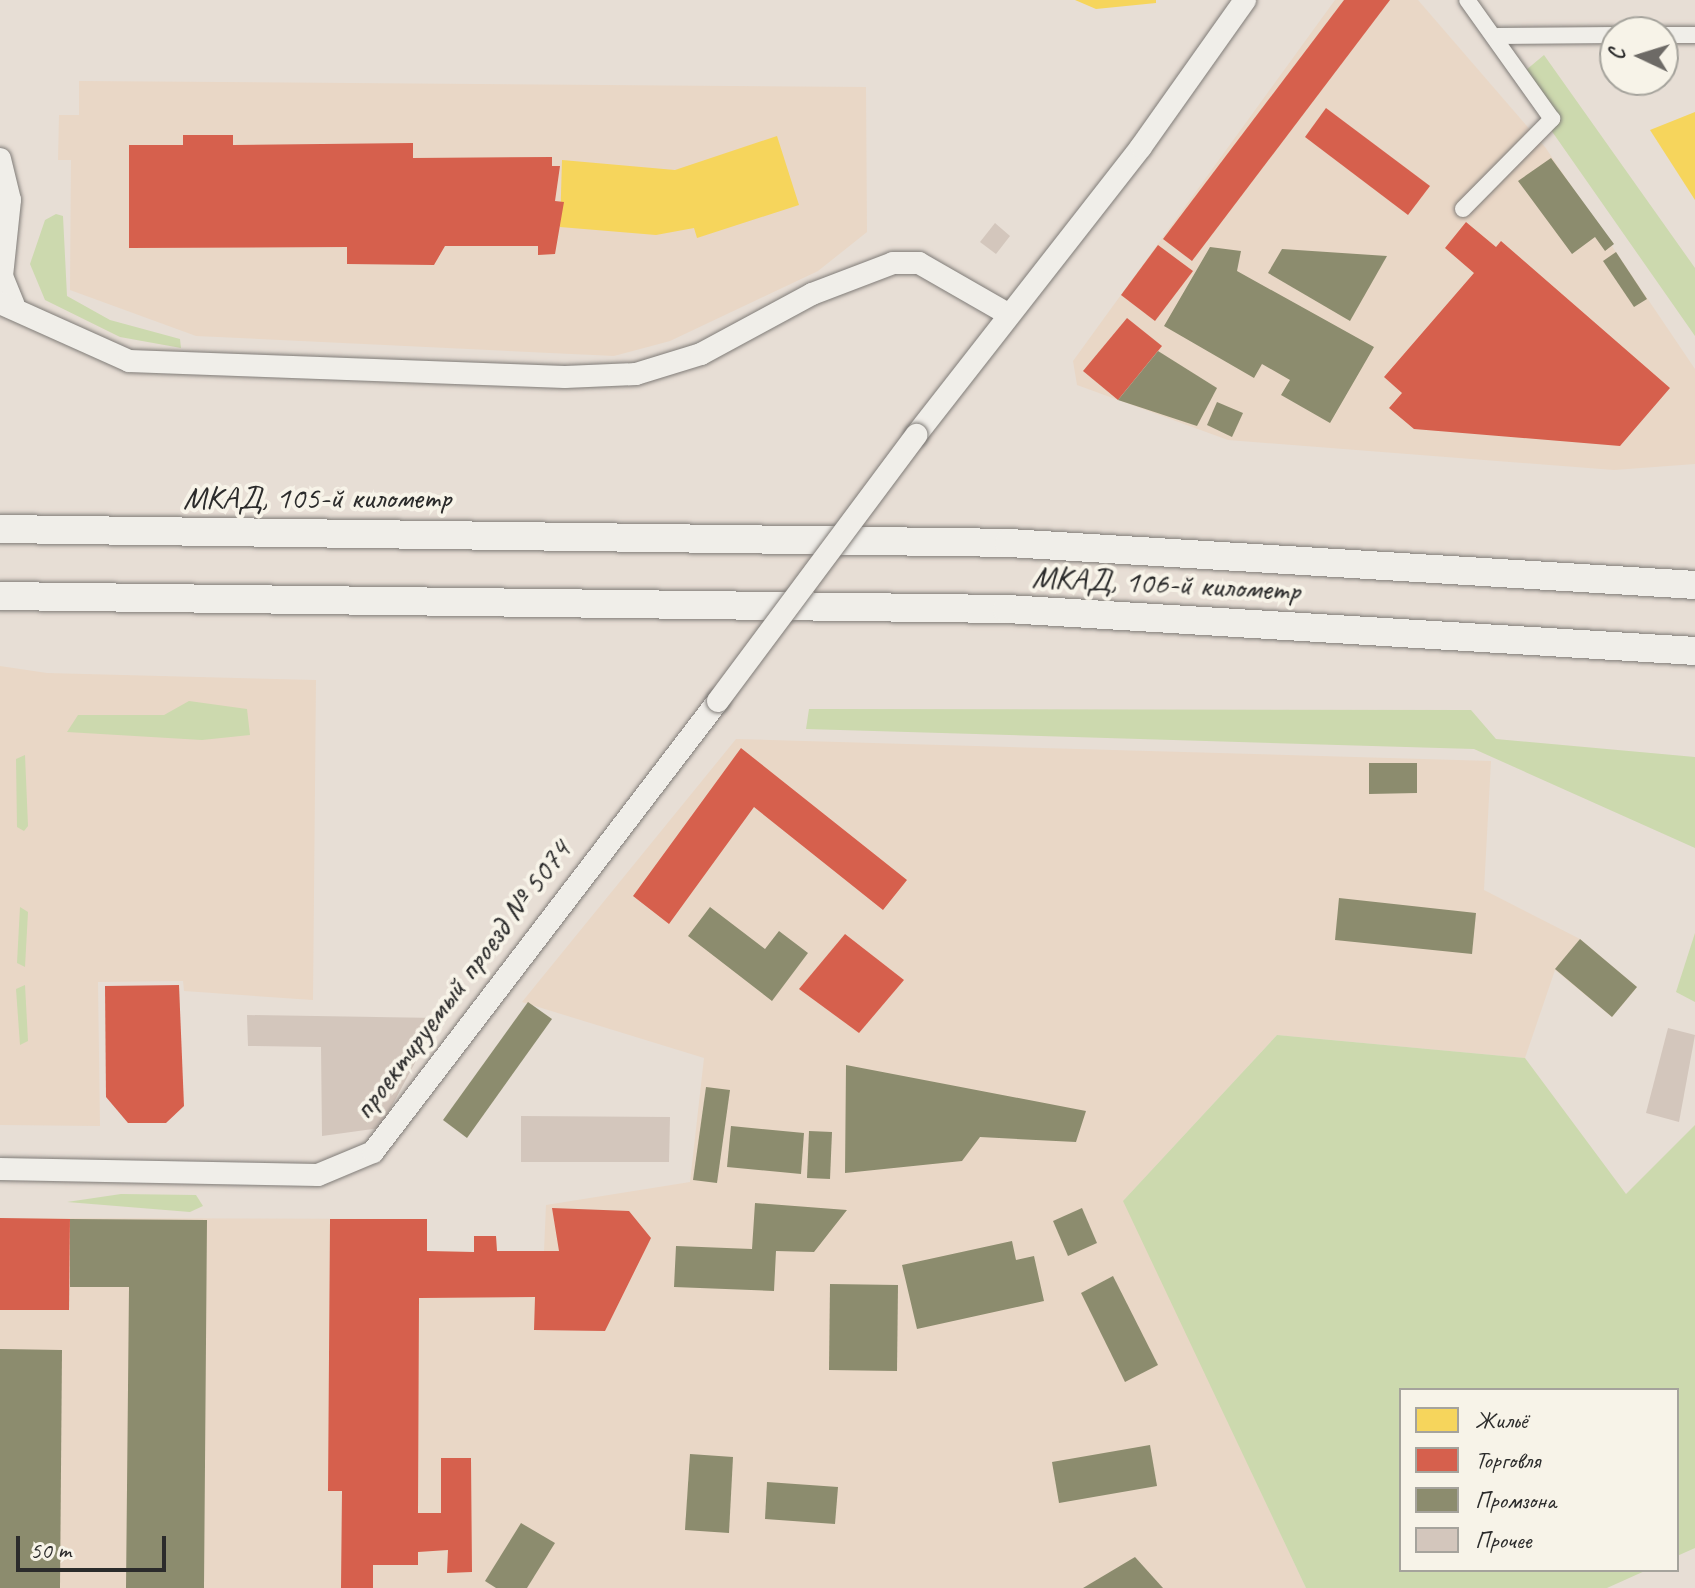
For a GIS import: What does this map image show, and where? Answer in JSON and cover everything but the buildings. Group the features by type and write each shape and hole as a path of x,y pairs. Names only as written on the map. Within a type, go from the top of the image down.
{"highway":[{"name":"МКАД, 105-й километр","path":"0,529 634,534"},
{"name":"МКАД, 106-й километр","path":"634,534 1009,543 1695,585"},
{"name":"МКАД, 106-й километр","path":"0,596 632,601 1007,609 1695,651"}],"street":[{"name":"проектируемый проезд № 5074","path":"0,1169 318,1175 373,1152 718,701 1245,0"},
{"path":"1463,209 1552,119 1498,36 1467,0"},
{"path":"1498,36 1599,35"},
{"path":"0,159 10,200 1,244 7,304 59,333 129,361 565,377 636,374 701,354 812,294 893,263 919,263 1008,314"}],"shaded area":[{"path":"1335,0 1418,0 1545,147 1695,369 1695,464 1614,470 1228,440 1077,385 1073,361"},
{"path":"79,81 866,87 867,232 818,271 670,341 614,356 196,336 70,290 71,160 58,160 59,115 79,115"},
{"path":"0,666 47,673 316,680 313,1000 184,991 183,981 98,982 100,1126 0,1125"},
{"path":"736,739 1491,761 1484,890 1580,939 1637,987 1612,1017 1555,970 1525,1058 1277,1035 1124,1200 1306,1588 0,1588 0,1218 427,1219 427,1251 474,1252 474,1236 496,1236 497,1251 544,1251 546,1205 690,1182 704,1058 522,1002"}],"green space":[{"path":"1544,55 1695,268 1695,336 1551,130 1560,121 1526,70"},
{"path":"56,214 63,216 67,296 110,320 180,339 181,348 120,337 45,300 30,264 45,220"},
{"path":"189,701 247,709 250,735 202,740 67,732 78,715 164,715"},
{"path":"809,709 1471,710 1496,739 1695,757 1695,848 1474,749 806,729"},
{"path":"25,755 28,826 24,831 17,827 16,759"},
{"path":"20,907 28,912 25,967 17,963"},
{"path":"1695,933 1695,1002 1676,992"},
{"path":"25,985 28,1041 20,1045 16,989"},
{"path":"1277,1035 1525,1058 1626,1194 1695,1125 1695,1548 1679,1555 1679,1388 1399,1388 1399,1572 1643,1572 1607,1588 1306,1588 1123,1201"},
{"path":"121,1194 196,1195 203,1206 190,1212 67,1202"}]}
